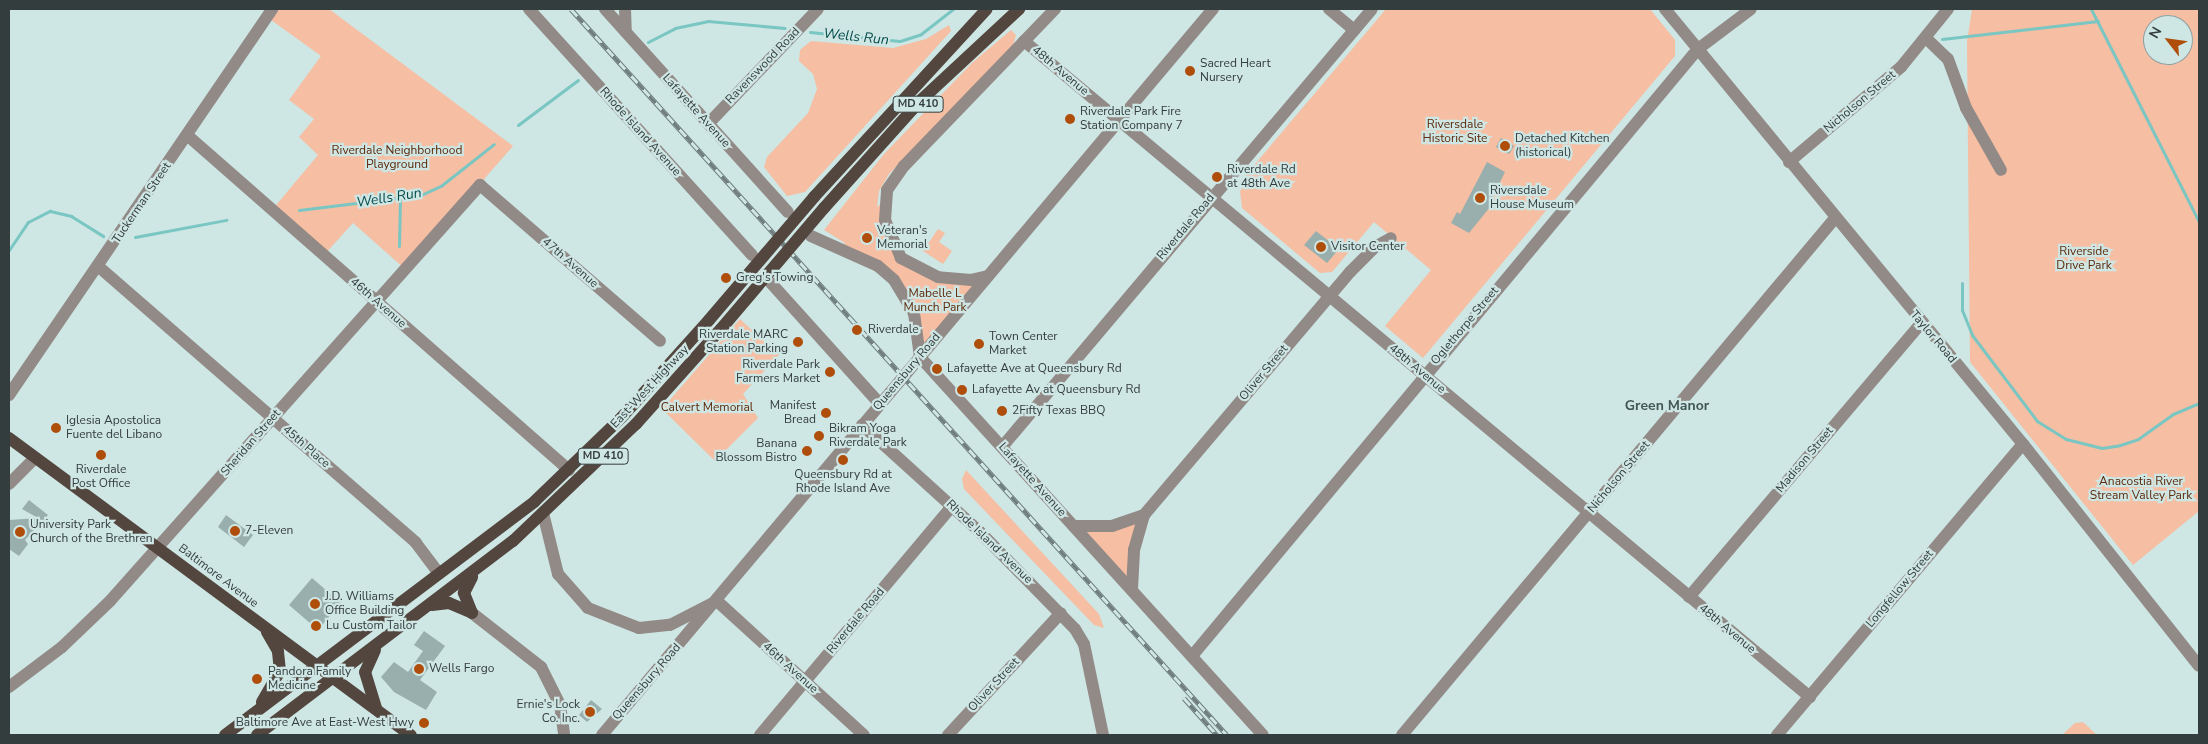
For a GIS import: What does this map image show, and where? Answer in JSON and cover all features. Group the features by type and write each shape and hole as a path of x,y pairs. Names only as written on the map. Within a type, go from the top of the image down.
{"main road":[{"name":"East-West Highway","path":"226,735 508,524 569,470 709,320 814,197 987,9"},
{"name":"East-West Highway","path":"257,735 332,677 476,572 543,513 636,424 919,102 1019,9"},
{"name":"Baltimore Avenue","path":"9,438 411,735"},
{"path":"472,613 464,593 476,572"},
{"path":"431,606 449,603 472,613"},
{"path":"251,716 273,689 280,671 278,652 265,628"},
{"path":"378,711 365,672 381,642"}],"street":[{"name":"Tuckerman Street","path":"9,395 99,266 272,9"},
{"name":"Rhode Island Avenue","path":"528,9 752,254"},
{"name":"Lafayette Avenue","path":"605,9 788,212"},
{"path":"625,9 626,32"},
{"name":"Ravenswood Road","path":"708,124 818,9"},
{"path":"988,276 971,280 938,277 901,258 890,239 884,210 890,182 1055,9"},
{"name":"Queensbury Road","path":"602,735 717,601 862,425 1213,9"},
{"path":"1329,9 1354,30"},
{"name":"Riverdale Road","path":"1002,447 1211,197 1372,9"},
{"name":"Taylor Road","path":"1665,9 1921,323 2023,444 2199,666"},
{"name":"Oglethorpe Street","path":"1192,656 1424,375 1698,49 1751,9"},
{"name":"Nicholson Street","path":"1789,162 1895,72 1927,39 1948,9"},
{"path":"1927,39 1948,59 1966,108 2001,170"},
{"name":"48th Avenue","path":"1024,41 1810,697"},
{"name":"46th Avenue","path":"187,135 569,470"},
{"name":"Sheridan Street","path":"9,687 79,632 273,418 480,185"},
{"name":"47th Avenue","path":"480,185 660,341"},
{"name":"Nicholson Street","path":"1402,735 1835,218"},
{"path":"811,236 887,273 900,286 914,313 920,356"},
{"name":"Oliver Street","path":"1132,590 1134,550 1144,515 1329,296 1365,256 1391,238"},
{"path":"887,273 901,258"},
{"name":"45th Place","path":"99,266 416,543 439,574"},
{"path":"771,283 880,404"},
{"name":"Madison Street","path":"1690,597 1921,323"},
{"name":"Lafayette Avenue","path":"920,356 1263,735"},
{"name":"Rhode Island Avenue","path":"862,425 952,506 1061,613 1080,636 1091,676 1103,735"},
{"name":"Longfellow Street","path":"1777,735 2023,444"},
{"path":"9,484 35,458"},
{"name":"Riverdale Road","path":"760,735 952,506"},
{"path":"543,513 558,574 578,601 601,616 639,628 663,627 700,613 717,601"},
{"path":"1074,526 1112,526 1144,515"},
{"name":"46th Avenue","path":"717,601 864,735"},
{"path":"472,613 541,667 557,698 564,735"},
{"name":"Oliver Street","path":"948,735 1061,613"}],"green space":[{"name":"Riverdale Neighborhood Playground","path":"272,9 329,9 513,146 405,269 353,223 324,255 272,210 318,155 299,137 314,119 289,100 321,56 267,17"},
{"name":"Riversdale Historic Site","path":"1386,9 1650,9 1675,40 1675,56 1423,358 1385,326 1431,270 1374,222 1332,272 1320,273 1242,208 1239,183"},
{"name":"Riverside Drive Park","path":"1972,9 2199,9 2199,511 2133,565 1970,362 1967,42"},
{"path":"949,25 951,31 805,192 787,196 764,167 767,157 808,113 817,89 813,74 799,61 800,50 811,41 893,48 926,39"},
{"name":"Mabelle L Munch Park","path":"1011,30 1016,35 1013,46 889,174 879,191 877,207 885,200 893,246 925,274 988,276 920,356 900,286 839,250 845,243 824,230 884,154 973,62"},
{"path":"938,229 945,233 939,242 952,251 943,264 923,251"},
{"name":"Calvert Memorial","path":"740,319 779,355 743,394 758,418 715,461 662,409"},
{"path":"966,470 1099,614 1104,628 1094,625 964,489 962,479"},
{"path":"1143,516 1132,589 1074,526"},
{"path":"2083,722 2097,735 2062,735 2075,723"}],"building":[{"name":"Detached Kitchen (historical)","path":"1501,138 1514,146 1509,154 1496,147"},
{"name":"Riversdale House Museum","path":"1487,162 1505,172 1492,199 1495,201 1469,233 1451,223 1457,212 1460,214"},
{"name":"Visitor Center","path":"1316,231 1339,249 1327,263 1304,245"},
{"name":"University Park Church of the Brethren","path":"29,500 48,515 25,540 28,544 19,556 9,549 9,520 38,518 22,509"},
{"name":"7-Eleven","path":"226,515 253,535 244,547 218,527"},
{"name":"J.D. Williams Office Building","path":"312,578 341,603 318,630 289,605"},
{"name":"Wells Fargo","path":"424,631 445,646 420,680 437,692 426,710 394,692 381,677 394,662 408,672 423,651 414,645"},
{"name":"Ernie's Lock Co. Inc.","path":"591,700 602,709 587,722 579,715"}],"waterway":[{"name":"Wells Run","path":"810,32 900,41 921,34 953,9"},
{"path":"2091,9 2199,222"},
{"name":"Wells Run","path":"648,42 675,28 708,21 785,28"},
{"path":"1942,39 2098,21"},
{"name":"Wells Run","path":"518,125 578,80"},
{"name":"Wells Run","path":"299,210 421,195 442,185 494,144"},
{"path":"399,246 400,198"},
{"name":"Wells Run","path":"9,250 28,222 50,211 71,216 103,236"},
{"name":"Wells Run","path":"135,237 226,220"},
{"path":"1962,283 1962,310 1972,335 2037,421 2066,439 2102,448 2120,445 2138,439 2173,414 2199,403"}],"railway":[{"path":"571,9 1227,735"},
{"path":"1184,698 1217,735"}],"place":[{"name":"Sacred Heart Nursery","path":"1190,71"},
{"name":"Riverdale Park Fire Station Company 7","path":"1070,119"},
{"name":"Detached Kitchen (historical)","path":"1505,146"},
{"name":"Riverdale Rd at 48th Ave","path":"1217,177"},
{"name":"Riversdale House Museum","path":"1480,198"},
{"name":"Veteran's Memorial","path":"867,238"},
{"name":"Visitor Center","path":"1321,247"},
{"name":"Greg's Towing","path":"726,278"},
{"name":"Riverdale","path":"857,330"},
{"name":"Riverdale MARC Station Parking","path":"798,342"},
{"name":"Town Center Market","path":"979,344"},
{"name":"Lafayette Ave at Queensbury Rd","path":"937,369"},
{"name":"Riverdale Park Farmers Market","path":"830,372"},
{"name":"Lafayette Av at Queensbury Rd","path":"962,390"},
{"name":"2Fifty Texas BBQ","path":"1002,411"},
{"name":"Manifest Bread","path":"826,413"},
{"name":"Iglesia Apostolica Fuente del Libano","path":"56,428"},
{"name":"Bikram Yoga Riverdale Park","path":"819,436"},
{"name":"Banana Blossom Bistro","path":"807,451"},
{"name":"Riverdale Post Office","path":"101,455"},
{"name":"Queensbury Rd at Rhode Island Ave","path":"843,460"},
{"name":"7-Eleven","path":"235,531"},
{"name":"University Park Church of the Brethren","path":"20,532"},
{"name":"J.D. Williams Office Building","path":"315,604"},
{"name":"Lu Custom Tailor","path":"316,626"},
{"name":"Wells Fargo","path":"419,669"},
{"name":"Pandora Family Medicine","path":"257,679"},
{"name":"Ernie's Lock Co. Inc.","path":"590,712"},
{"name":"Baltimore Ave at East-West Hwy","path":"424,723"}],"district":[{"name":"Green Manor","path":"1667,406"}],"park label":[{"name":"Anacostia River Stream Valley Park","path":"2141,489"}]}
